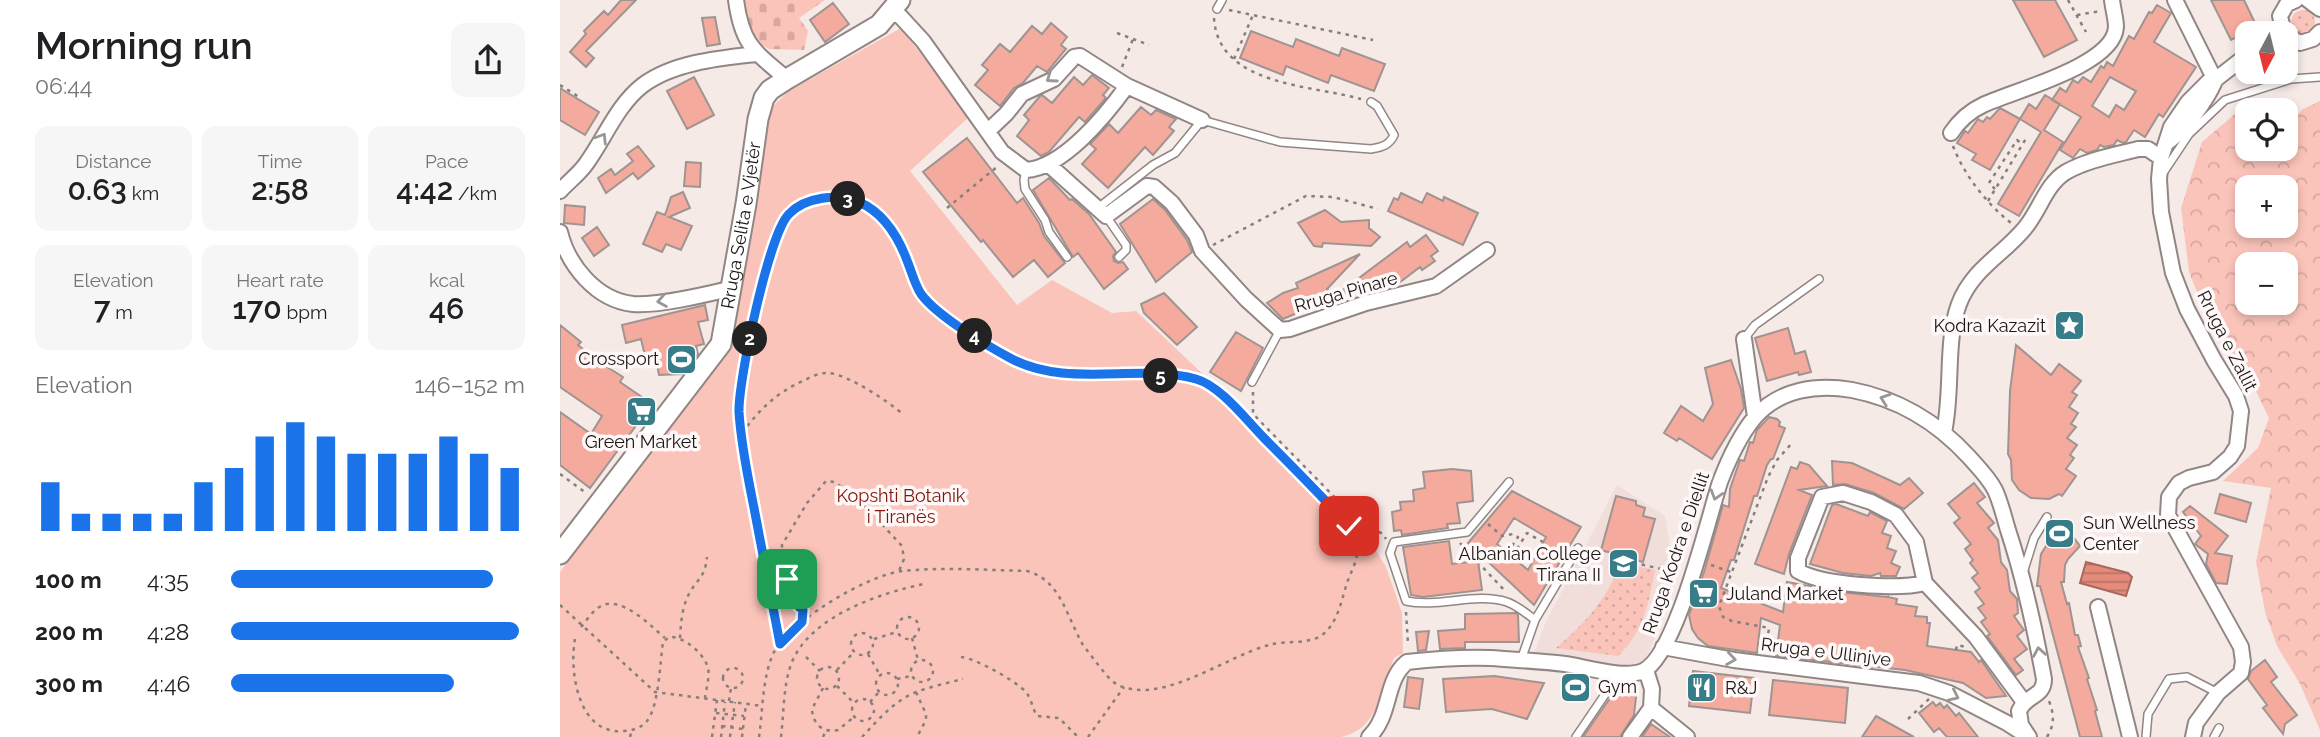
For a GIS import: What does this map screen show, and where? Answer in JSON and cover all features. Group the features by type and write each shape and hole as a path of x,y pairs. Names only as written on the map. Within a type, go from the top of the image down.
{"street":[{"path":"736,0 740,26 748,44 787,79"},
{"path":"2175,0 2215,79"},
{"path":"2283,21 2283,10 2296,0"},
{"path":"1951,133 1959,122 1984,104 2036,87 2066,73 2102,49 2111,40 2116,28 2112,3"},
{"path":"896,6 900,16 923,41 1002,152 1026,170 1037,169 1060,157 1090,128 1122,83"},
{"name":"Rruga Selita e Vjetër","path":"560,554 721,344 758,119 764,98 770,90 787,79 866,34 896,6"},
{"path":"2298,41 2307,42 2320,32"},
{"path":"560,191 587,162 606,130 645,83 703,60 757,54"},
{"path":"988,131 1022,94 1054,79 1074,57 1080,56 1122,83 1202,121"},
{"name":"Rruga e Zallit","path":"2193,737 2196,723 2218,693 2241,673 2243,662 2241,647 2168,515 2169,496 2179,482 2213,472 2230,457 2237,446 2241,411 2236,396 2187,309 2174,273 2161,212 2159,179 2161,158 2171,127 2188,102 2208,81 2235,64"},
{"path":"1944,432 1948,412 1953,326 1958,305 1986,263 2022,231 2056,179 2078,166 2138,149 2148,149 2161,158"},
{"path":"1048,164 1102,212"},
{"name":"Rruga Pinare","path":"1102,212 1147,186 1154,187 1196,234 1202,251 1246,299 1280,330 1290,330 1366,303 1436,286 1487,250"},
{"path":"560,232 577,270 590,283 619,300 631,304 647,304 729,289"},
{"path":"1744,339 1755,417"},
{"name":"Rruga Kodra e Diellit","path":"1646,670 1664,647 1697,561 1721,479 1742,437 1755,417 1773,401 1796,391 1821,387 1840,388 1889,400 1926,418 1980,468 1994,490 2022,577 2034,625 2044,688"},
{"path":"1925,583 1903,586 1855,584 1809,577 1798,571 1798,558 1822,497 1843,493 1896,514 1916,541 1925,583 1976,637 2022,705"},
{"path":"2098,607 2130,737"},
{"name":"Rruga e Ullinjve","path":"1664,647 1765,664 1919,683 1979,709 2029,737"},
{"path":"1369,737 1386,711 1398,669 1407,662 1486,658 1631,674 1646,670 1652,689 1651,708 1630,737"},
{"path":"2029,737 2019,718 2022,705 2044,688"},
{"name":"Rruga e Ullinjve","path":"1979,709 1994,710 2022,705"},
{"path":"1651,708 1687,737"}],"lane":[{"path":"1217,9 1222,0"},
{"path":"2159,179 2189,134 2225,100 2291,79 2320,77"},
{"path":"1119,257 1126,250 1126,245 1102,212 1153,165 1175,153 1202,121 1280,142 1371,149 1391,142 1394,135 1377,106 1371,102"},
{"path":"1026,170 1025,188 1045,220 1049,232 1067,257"},
{"path":"1744,339 1755,325 1819,279"},
{"path":"1252,382 1280,330"},
{"path":"1509,482 1467,532 1394,542 1390,553 1406,601 1431,603 1495,600 1508,603 1535,620"},
{"path":"2022,577 2034,538 2047,517"},
{"path":"1521,660 1535,620 1578,548"},
{"path":"1576,737 1620,673"},
{"path":"2146,737 2148,714 2169,679 2176,676 2187,677 2218,693"},
{"path":"2214,737 2219,728"}],"path":[{"path":"2070,0 2086,32"},
{"path":"2077,15 2088,15 2112,3"},
{"path":"1371,102 1345,94 1273,80 1244,68 1226,52 1215,28 1214,15 1217,9 1373,40"},
{"path":"1234,59 1253,15"},
{"path":"1117,33 1149,45"},
{"path":"1122,83 1133,39"},
{"path":"560,85 579,97"},
{"path":"1988,201 2027,137"},
{"path":"1995,189 1989,183 2017,140 2023,144"},
{"path":"1959,160 1988,201 2022,231"},
{"path":"947,208 998,166"},
{"path":"1202,251 1306,196 1334,197 1378,209"},
{"path":"759,737 770,665 780,644 812,613 842,595 899,571 1027,571 1038,574 1051,585 1083,644 1110,679 1135,690 1169,684 1267,645 1306,640 1321,635 1341,607 1355,567 1357,546 1349,526 1228,402 1204,382 1157,375 1068,374 1028,366 1012,359 945,316 921,294 898,241 880,216 858,201 816,200 806,202 789,213 772,247 740,382 741,433 780,644"},
{"path":"741,433 755,414 783,390 817,374 840,376 877,395 904,415"},
{"path":"1252,382 1253,414 1360,523 1383,534"},
{"path":"1765,664 1769,628 1732,621 1723,617 1720,611 1731,572 1768,477 1777,460 1792,443"},
{"path":"560,474 599,503"},
{"path":"812,613 803,610 797,603 794,589 783,574 782,545 807,503 826,481 835,482 863,504 902,546 904,559 899,571"},
{"path":"1486,522 1503,536 1513,534 1523,539"},
{"path":"1518,537 1510,549 1515,552 1527,533 1543,542"},
{"path":"1452,534 1521,610"},
{"path":"680,638 689,593 704,576 707,557"},
{"path":"1625,561 1662,569"},
{"path":"1697,561 1731,572"},
{"path":"781,737 792,660 806,642 842,611 904,588 924,584"},
{"path":"1406,601 1408,644"},
{"path":"581,627 597,609 604,604 612,604 631,610 665,638 680,638 708,667 705,698"},
{"path":"560,606 655,692 763,706"},
{"path":"802,622 803,610"},
{"path":"897,632 900,620 913,618 919,628 912,638"},
{"path":"897,632 902,638 912,638"},
{"path":"873,640 897,632"},
{"path":"865,633 873,640 873,647 868,654 854,652 851,644 856,635 865,633"},
{"path":"575,639 575,682 589,714 603,728 621,732 642,726 648,720 665,638"},
{"path":"912,638 919,660"},
{"path":"836,671 854,652"},
{"path":"868,654 880,675"},
{"path":"806,657 820,671"},
{"path":"961,657 974,659 1023,689 1037,716 1059,718 1078,737"},
{"path":"919,660 927,661 933,669 932,677 924,682 916,681 911,675 912,666 919,660"},
{"path":"826,667 836,671 839,679 837,686 823,688 817,680 820,671 826,667"},
{"path":"731,668 738,669 742,672 743,680 739,687 731,688 725,684 723,677 731,668"},
{"path":"890,673 897,679 898,687 892,694 879,692 876,683 880,675 890,673"},
{"path":"897,679 911,675"},
{"path":"862,737 898,702 916,692 963,679"},
{"path":"924,682 927,689"},
{"path":"837,686 855,703"},
{"path":"1088,737 1124,687"},
{"path":"720,737 731,688"},
{"path":"823,688 814,703 812,713 817,725 826,730 841,729 854,717"},
{"path":"2044,688 2054,715 2053,727 2047,737"},
{"path":"1908,719 1940,690"},
{"path":"870,702 879,692"},
{"path":"916,692 926,714 926,720 917,737"},
{"path":"892,694 898,702"},
{"path":"863,699 870,702 874,708 871,718 860,721 854,717 852,709 855,703 863,699"},
{"path":"712,737 717,700"},
{"path":"730,737 735,702"},
{"path":"741,737 746,704"},
{"path":"715,713 744,716"},
{"path":"871,718 875,723"},
{"path":"722,726 743,729"},
{"path":"629,737 632,730"},
{"path":"823,737 826,730"}],"shaded area":[{"name":"Albanian College Tirana II","path":"1617,485 1665,516 1670,547 1671,581 1663,619 1646,658 1635,666 1623,668 1533,656 1545,624"},
{"path":"2086,562 2128,573 2132,577 2126,596 2080,583"}],"green space":[{"path":"742,0 825,0 799,18 808,31 804,50 769,49 764,46 760,50 745,21"},
{"path":"2303,10 2314,18 2314,26 2303,34 2298,32 2298,21 2291,21 2295,14"},
{"name":"Kopshti Botanik i Tiranës","path":"901,28 969,117 910,171 1017,305 1052,280 1112,313 1136,311 1240,409 1374,547 1386,567 1402,613 1403,653 1394,658 1371,717 1353,733 1341,737 560,737 560,572 726,353 732,337 750,244 770,113 774,105 789,91"},
{"path":"2320,101 2320,730 2300,684 2277,646 2265,612 2256,562 2271,488 2223,481 2258,448 2269,418 2254,387 2214,335 2189,272 2181,208 2202,142 2235,114 2235,161 2298,161 2298,114"},
{"path":"1620,563 1655,570 1644,616 1627,647 1618,656 1556,648 1577,630 1594,610 1609,588"}],"building":[{"path":"621,0 636,0 586,51 594,58 586,67 570,52 586,34 584,31 604,11 608,15"},
{"path":"2013,0 2055,0 2077,40 2044,57"},
{"path":"2211,0 2244,0 2254,21 2235,21 2235,38 2231,40"},
{"path":"833,3 849,24 825,42 810,20"},
{"path":"2157,5 2171,13 2154,42 2196,67 2163,117 2159,114 2145,137 2134,130 2126,142 2117,140 2114,145 2100,145 2097,150 2087,153 2080,149 2073,158 2060,150 2081,117 2052,100 2060,88 2066,92 2073,80 2078,83 2083,77 2091,82 2101,66 2104,68 2107,62 2113,66 2129,36 2134,39 2149,12 2152,13","holes":["2110,77 2136,91 2124,110 2116,105 2109,117 2092,106"]},
{"path":"715,17 720,44 707,46 702,18"},
{"path":"1051,23 1067,37 1061,45 1066,49 1047,72 1037,66 1000,106 975,85 988,70 982,65 1000,44 1010,52 1032,26 1042,34"},
{"path":"1251,31 1293,47 1296,39 1339,56 1342,48 1385,64 1374,91 1331,75 1328,83 1286,66 1283,75 1240,58"},
{"path":"1092,75 1109,88 1103,95 1106,98 1085,122 1079,117 1049,152 1041,156 1017,136 1029,120 1024,115 1040,96 1052,103 1074,77 1083,85"},
{"path":"694,77 714,115 687,129 667,91"},
{"path":"560,88 599,112 585,135 560,120"},
{"path":"2045,95 2060,104 2044,130 2063,142 2019,216 1998,204 2041,132 2020,119 2029,104 2036,109"},
{"path":"1141,107 1151,115 1156,110 1176,119 1169,127 1174,131 1153,155 1145,147 1108,188 1082,164 1096,149 1090,144 1109,124 1118,133"},
{"path":"2000,108 2020,119 1990,170 1972,160 1976,154 1957,143 1978,119 1983,122 1987,117 1990,119"},
{"path":"967,138 1017,203 1023,198 1044,236 1065,263 1048,277 1034,260 1013,277 923,172"},
{"path":"638,146 654,166 638,179 633,173 606,193 598,178 611,169 615,175 633,161 627,154"},
{"path":"686,162 701,163 700,187 684,186"},
{"path":"1049,178 1070,200 1089,214 1116,252 1114,261 1123,262 1128,269 1104,289 1078,253 1073,257 1033,190"},
{"path":"683,192 690,208 669,217 692,226 681,250 666,244 662,252 643,244 657,212 665,215 671,197"},
{"path":"1401,193 1422,203 1427,193 1443,201 1444,197 1478,213 1463,245 1388,211 1394,198 1398,200"},
{"path":"1153,199 1165,210 1187,240 1192,252 1156,282 1120,224"},
{"path":"565,205 585,207 584,225 564,223"},
{"path":"1325,210 1341,222 1369,220 1369,228 1380,237 1371,246 1323,243 1322,247 1314,246 1298,223"},
{"path":"597,227 609,245 594,256 582,238"},
{"path":"1426,235 1438,251 1431,256 1435,261 1422,270 1420,267 1395,286 1379,288 1374,281 1345,293 1343,290 1407,242 1410,247"},
{"path":"1360,254 1327,289 1335,297 1283,319 1267,303 1298,288 1296,283"},
{"path":"1164,293 1197,327 1177,345 1144,313 1141,304"},
{"path":"705,305 708,320 698,322 704,344 696,346 698,354 683,374 659,375 655,354 645,356 641,339 626,343 622,325"},
{"path":"560,325 581,342 578,345 596,360 623,377 620,382 652,404 590,488 560,465 560,412 591,434 602,416 560,387"},
{"path":"1788,328 1795,354 1805,351 1811,372 1799,375 1798,372 1767,381 1755,338"},
{"path":"1236,332 1263,348 1241,391 1210,372"},
{"path":"2016,345 2051,375 2059,364 2081,381 2072,392 2077,395 2069,407 2078,413 2071,424 2076,427 2067,438 2077,445 2070,455 2074,458 2066,469 2076,476 2062,496 2059,494 2049,499 2031,498 2019,490 2012,480 2008,454 2010,391"},
{"path":"1731,360 1744,408 1712,459 1679,438 1677,441 1664,433 1681,406 1703,421 1713,404 1705,368"},
{"path":"1769,417 1777,419 1779,426 1785,428 1773,459 1767,465 1757,496 1754,496 1734,560 1731,560 1721,588 1783,612 1787,582 1897,599 1896,604 1917,607 1915,616 1927,617 1927,623 1930,623 1927,646 1971,652 1979,662 1981,660 2006,696 1986,698 1963,683 1905,670 1776,656 1780,625 1761,618 1757,653 1708,646 1698,638 1692,629 1689,615 1723,505 1729,507 1730,489 1740,460 1744,461 1750,442 1753,443 1757,430"},
{"path":"1832,461 1852,463 1900,485 1909,478 1923,493 1904,509 1874,493 1845,484 1833,485"},
{"path":"1800,462 1809,465 1827,486 1799,490 1812,495 1784,574 1755,564 1791,467 1797,469"},
{"path":"1452,469 1471,471 1473,501 1457,503 1460,523 1447,524 1448,528 1402,535 1401,530 1394,531 1392,512 1401,510 1400,502 1414,501 1413,490 1425,488 1423,472"},
{"path":"1974,483 1985,497 1977,503 1994,523 1988,528 1998,540 2001,562 2007,570 2010,591 2017,599 2018,613 2014,616 2024,630 2017,636 2027,649 2014,659 2023,670 2016,675 1987,636 1990,634 1981,622 1986,618 1978,608 1984,604 1975,592 1980,588 1972,578 1978,573 1970,563 1973,560 1965,549 1971,544 1954,523 1960,518 1948,504"},
{"path":"1512,491 1581,527 1534,605 1468,543","holes":["1514,518 1546,537 1528,570 1497,544"]},
{"path":"2220,494 2251,503 2246,522 2215,513"},
{"path":"1616,496 1636,501 1636,505 1645,508 1643,516 1655,519 1643,562 1601,550"},
{"path":"1836,504 1868,516 1870,512 1887,521 1882,533 1891,536 1887,548 1896,551 1891,563 1900,567 1896,576 1843,573 1810,564 1832,505"},
{"path":"2190,506 2228,536 2215,553 2232,556 2227,584 2216,583 2206,564 2208,554 2195,544 2201,536 2183,512"},
{"path":"2064,525 2080,546 2068,559 2064,582 2061,582 2067,604 2069,603 2075,635 2078,635 2081,646 2078,647 2089,678 2087,679 2102,737 2080,737 2040,586 2037,586 2041,554 2051,538"},
{"path":"1449,541 1452,564 1478,561 1482,590 1423,597 1411,595 1403,547"},
{"path":"1516,613 1519,642 1465,642 1465,648 1440,649 1438,631 1465,629 1465,614"},
{"path":"1429,631 1426,650 1418,651 1416,632"},
{"path":"2265,660 2277,677 2271,682 2297,715 2285,724 2283,734 2263,708 2267,705 2248,679 2251,671"},
{"path":"1693,671 1754,678 1750,713 1689,706"},
{"path":"1494,676 1544,683 1527,719 1492,709 1446,712 1443,679"},
{"path":"1408,677 1423,679 1419,709 1404,707"},
{"path":"1773,680 1848,688 1845,723 1769,715"},
{"path":"1617,688 1627,689 1636,697 1634,715 1620,737 1583,737"},
{"path":"1933,702 1936,706 1940,703 1944,708 1947,705 1956,716 1959,713 1978,737 1947,737 1939,728 1934,732 1919,713"},
{"path":"1876,716 1914,737 1862,737"},
{"path":"1651,724 1670,737 1642,737"}],"place":[{"name":"Kodra Kazazit","path":"2069,326"},
{"name":"Crossport","path":"682,359"},
{"name":"Green Market","path":"641,411"},
{"name":"Sun Wellness Center","path":"2060,533"},
{"name":"Albanian College Tirana II","path":"1624,564"},
{"name":"Juland Market","path":"1703,594"},
{"name":"Gym","path":"1575,687"},
{"name":"R&J","path":"1702,688"}],"route":[{"path":"787,579 792,584 799,607 803,610 802,622 780,644 743,449 739,412 740,382 772,247 789,213 806,202 816,200 858,201 880,216 898,241 921,294 945,316 1012,359 1028,366 1068,374 1157,375 1204,382 1228,402 1349,526"}]}
